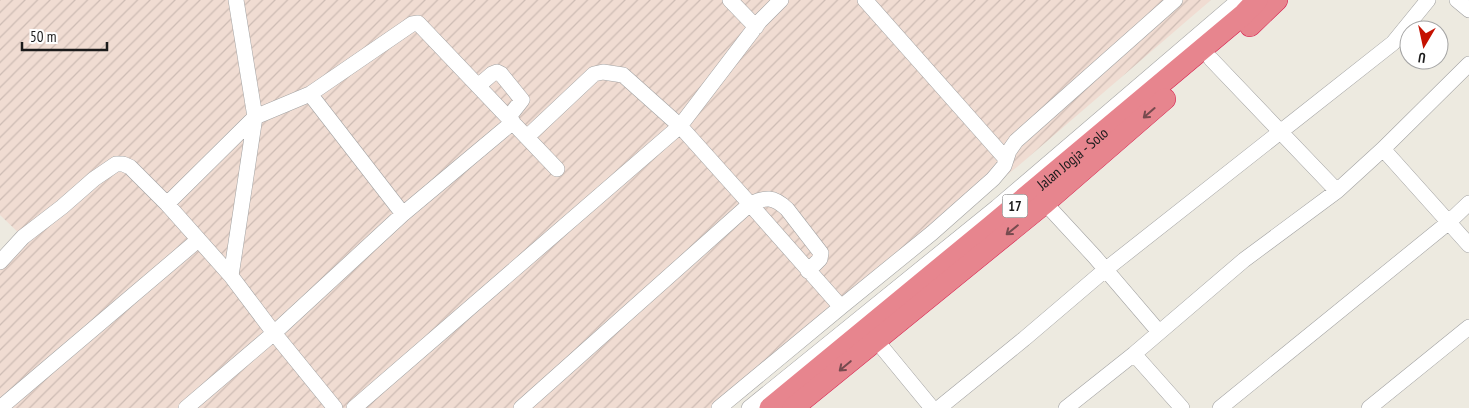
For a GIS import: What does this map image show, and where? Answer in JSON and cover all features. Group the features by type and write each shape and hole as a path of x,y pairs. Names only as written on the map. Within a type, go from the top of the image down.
{"highway":[{"name":"Jalan Jogja - Solo","path":"793,408 876,340 1033,193 1243,7 1278,0"},
{"name":"Jalan Jogja - Solo","path":"770,408 1033,193 1211,59 1243,7"}],"street":[{"path":"231,276 256,117 236,0"},
{"path":"730,0 756,27"},
{"path":"354,408 680,126 756,27 781,0"},
{"path":"865,0 1006,159"},
{"path":"720,408 932,233 994,179 1004,166 1016,141 1175,0"},
{"path":"1457,0 1469,10"},
{"path":"939,408 1105,270 1393,43 1419,3"},
{"path":"166,204 256,117 310,94 415,23 420,24 557,169"},
{"path":"1211,59 1281,130 1337,191"},
{"path":"1066,408 1134,354 1244,260 1337,191 1383,149 1469,64"},
{"path":"186,408 274,333 403,214 511,120 522,100 501,74 497,72 492,74 478,86"},
{"path":"527,137 594,74 603,72 623,76 680,126 841,307"},
{"path":"310,94 403,214"},
{"path":"1383,149 1469,245"},
{"path":"0,262 23,237 94,179 116,164 130,166 231,276 335,408"},
{"path":"749,408 1033,193 1094,256 1159,332"},
{"path":"521,408 750,204 770,198 781,203 787,209 821,253 820,259 815,266 808,271"},
{"path":"1220,408 1449,222 1469,203"},
{"path":"0,408 198,240"},
{"path":"1369,408 1469,327"},
{"path":"876,340 932,408"},
{"path":"1134,354 1182,408"}],"shaded area":[{"path":"0,0 1211,0 1017,167 710,408 0,408 0,260 23,237 0,215"}]}
